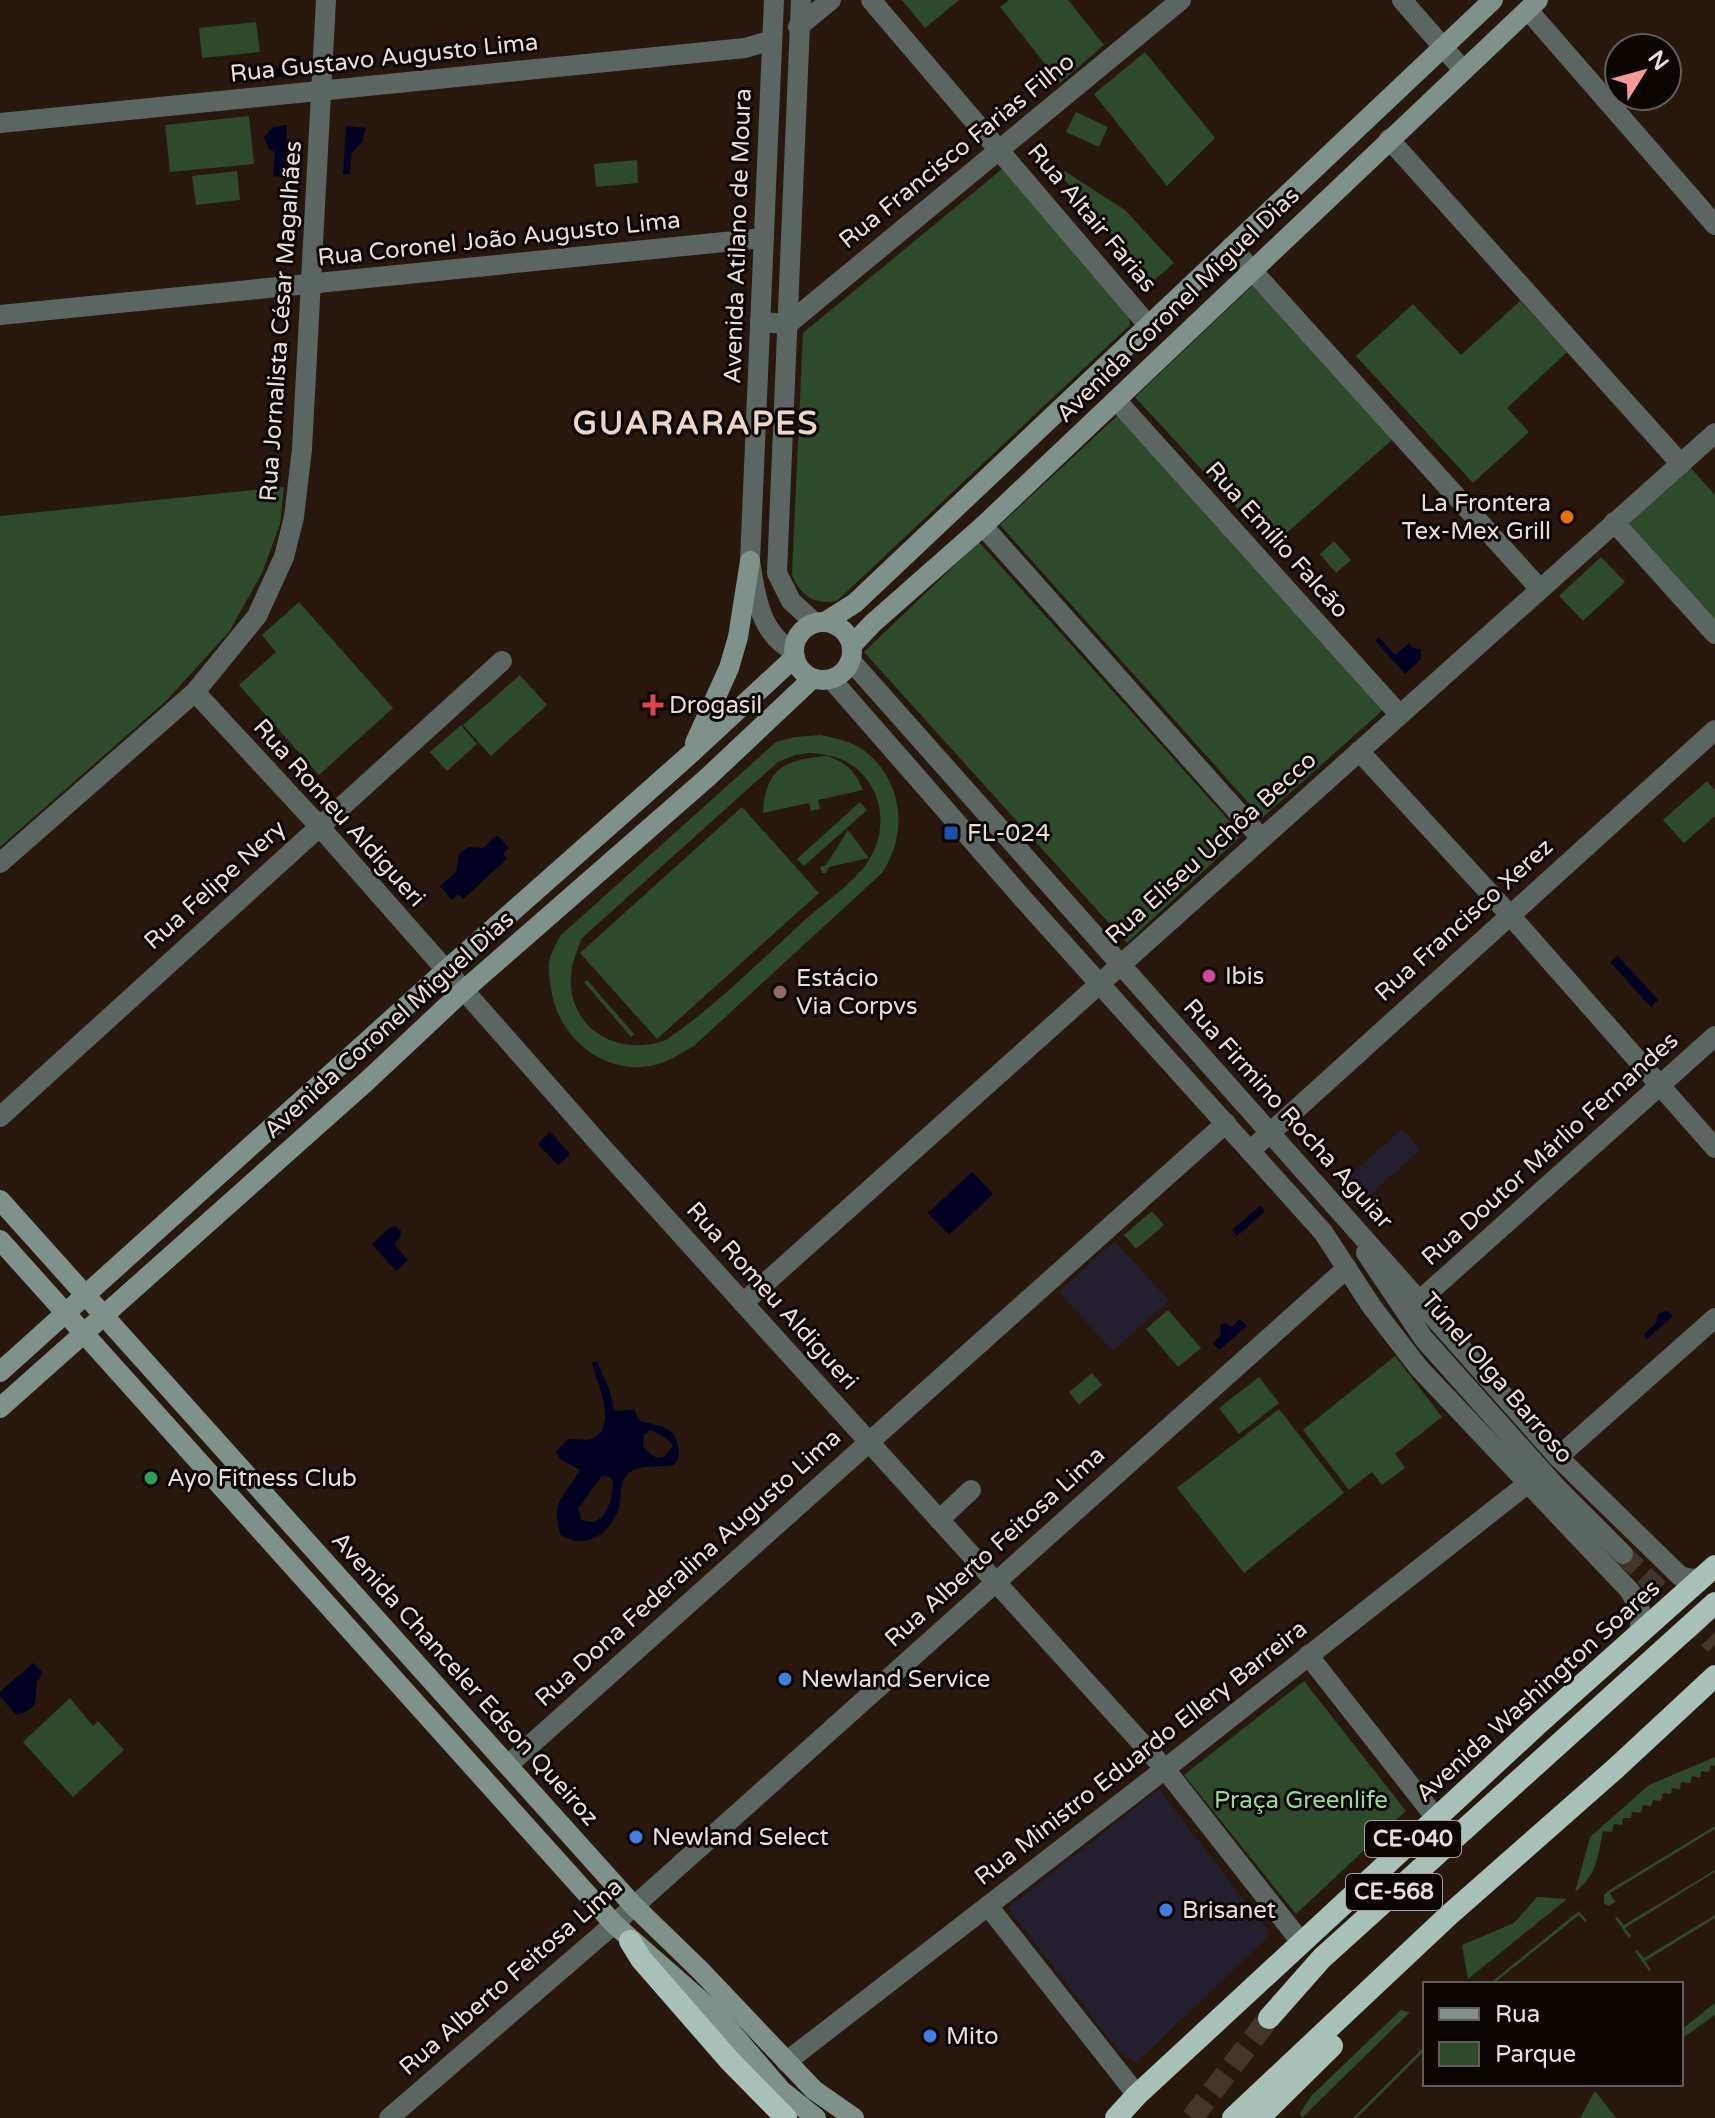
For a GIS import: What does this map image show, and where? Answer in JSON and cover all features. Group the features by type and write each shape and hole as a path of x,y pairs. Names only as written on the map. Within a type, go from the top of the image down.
{"highway":[{"name":"Avenida Washington Soares","path":"1116,2118 1301,1942 1708,1572"},
{"name":"CE-568","path":"1269,2018 1322,1958 1715,1603"},
{"name":"CE-040","path":"1233,2118 1449,1915 1710,1686"},
{"name":"CE-568","path":"1259,2118 1415,1961 1449,1915"},
{"path":"630,1941 641,1959 730,2061 786,2118"}],"main road":[{"name":"Avenida Coronel Miguel Dias","path":"820,622 855,603 1493,0"},
{"name":"Avenida Coronel Miguel Dias","path":"852,653 873,623 983,526 1533,5"},
{"path":"687,757 729,668 738,637 750,561"},
{"path":"820,622 843,629 852,653 843,673 822,679 802,671 794,654 800,633 820,622"},
{"name":"Avenida Coronel Miguel Dias","path":"0,1372 687,757 794,654"},
{"name":"Avenida Coronel Miguel Dias","path":"0,1408 463,991 822,679"},
{"path":"296,1107 313,1128"},
{"name":"Avenida Chanceler Edson Queiroz","path":"0,1200 633,1905 700,1970 814,2090 854,2118"},
{"path":"0,1240 614,1924 714,2012 781,2090 816,2118"},
{"path":"180,1441 200,1422"},
{"path":"294,1569 362,1603"}],"street":[{"name":"Rua Jornalista César Magalhães","path":"0,863 195,692 257,616 284,557 294,517 302,449 326,0"},
{"name":"Avenida Atilano de Moura","path":"774,0 750,561 756,599 768,627 794,654"},
{"path":"801,0 777,573 791,601 820,622"},
{"path":"798,27 831,0"},
{"name":"Rua Altair Farias","path":"871,0 1002,150 1148,325"},
{"name":"Rua Francisco Farias Filho","path":"788,324 1181,0"},
{"path":"1402,0 1463,70"},
{"path":"1533,5 1715,225"},
{"name":"Rua Gustavo Augusto Lima","path":"0,123 745,48 772,40"},
{"path":"1389,139 1681,464"},
{"name":"Rua Coronel João Augusto Lima","path":"0,315 764,238"},
{"path":"1231,247 1539,588"},
{"path":"760,322 788,324"},
{"name":"Rua Emílio Falcão","path":"1116,400 1399,714"},
{"name":"Rua Eliseu Uchôa Becco","path":"743,1303 1099,981 1715,433"},
{"path":"1614,522 1715,634"},
{"path":"983,526 1261,838"},
{"name":"Rua Firmino Rocha Aguiar","path":"852,653 1120,965 1558,1457 1680,1576 1691,1579 1708,1572"},
{"name":"Rua Felipe Nery","path":"0,1117 502,661"},
{"path":"822,679 1099,981 1323,1232 1372,1307 1419,1368 1630,1591 1640,1610 1640,1632"},
{"name":"Rua Romeu Aldigueri","path":"195,692 319,826 445,971 1165,1769 1301,1942"},
{"name":"Rua Francisco Xerez","path":"1250,1151 1715,730"},
{"path":"1359,751 1509,914 1715,1148"},
{"name":"Rua Doutor Márlio Fernandes","path":"1419,1301 1715,1036"},
{"name":"Rua Dona Federalina Augusto Lima","path":"508,1765 1226,1123"},
{"name":"Túnel Olga Barroso","path":"1348,1224 1380,1277 1424,1339 1557,1488 1623,1554"},
{"name":"Rua Alberto Feitosa Lima","path":"389,2118 614,1924 1347,1268"},
{"path":"1558,1457 1715,1318"},
{"name":"Rua Ministro Eduardo Ellery Barreira","path":"786,2062 1527,1484"},
{"path":"939,1520 971,1490"},
{"path":"1308,1655 1436,1818"},
{"path":"988,1906 1137,2095"}],"shaded area":[{"path":"1402,1129 1420,1150 1356,1208 1337,1187"},
{"path":"1115,1241 1169,1301 1113,1351 1059,1292"},
{"path":"1159,1789 1268,1931 1268,1937 1136,2063 1119,2051 1008,1908"}],"green space":[{"path":"902,0 959,0 925,28"},
{"path":"1009,0 1068,0 1104,45 1060,83 1000,7"},
{"path":"256,22 260,52 202,58 199,28"},
{"path":"1145,52 1215,138 1167,186 1094,94"},
{"path":"1076,112 1108,127 1099,147 1066,132"},
{"path":"249,116 254,164 170,172 165,125"},
{"path":"637,160 638,183 596,187 594,164"},
{"path":"1002,169 1129,315 1130,325 838,600 823,602 809,598 792,574 803,333"},
{"path":"237,171 240,200 196,205 192,176"},
{"path":"1057,171 1066,172 1125,210 1174,263 1152,282"},
{"path":"1253,285 1394,438 1272,546 1135,397"},
{"path":"1520,301 1567,352 1507,408 1529,432 1473,483 1356,356 1413,304 1461,355"},
{"path":"1117,416 1385,708 1262,818 1000,525"},
{"path":"1690,467 1715,495 1715,621 1624,527"},
{"path":"284,487 280,524 262,573 229,632 167,700 0,847 0,516"},
{"path":"1334,541 1351,560 1336,573 1320,554"},
{"path":"979,542 1242,835 1127,943 864,652"},
{"path":"1601,557 1625,582 1583,621 1559,596"},
{"path":"299,602 393,708 319,775 239,685 276,652 262,635"},
{"path":"520,675 547,705 491,756 463,725"},
{"path":"461,725 477,744 447,771 430,752"},
{"path":"820,735 852,743 876,761 886,775 898,807 898,824 891,857 882,873 695,1045 651,1066 633,1067 601,1059 575,1039 557,1010 549,962 561,935 776,742","holes":["817,753 851,765 864,776 875,793 880,812 879,832 874,851 863,868 720,998 666,1040 648,1045 631,1045 614,1042 599,1034 587,1024 572,994 571,975 582,938 778,762 795,755"]},
{"path":"827,756 850,768 863,790 818,800 820,809 811,811 809,803 763,813 768,786 780,769 789,763"},
{"path":"1707,781 1715,790 1715,816 1684,843 1663,820"},
{"path":"860,802 867,810 804,866 797,859"},
{"path":"742,807 819,893 657,1039 580,953"},
{"path":"848,830 869,858 829,867 826,873 822,873 820,867 826,865"},
{"path":"587,980 634,1034 631,1037 584,982"},
{"path":"1152,1211 1164,1225 1136,1249 1124,1235"},
{"path":"1168,1310 1201,1348 1178,1367 1146,1329"},
{"path":"1395,1356 1442,1417 1395,1454 1405,1468 1382,1485 1372,1472 1349,1490 1303,1430"},
{"path":"1092,1373 1102,1385 1079,1405 1069,1392"},
{"path":"1259,1377 1279,1403 1239,1434 1219,1408"},
{"path":"1279,1409 1344,1493 1244,1573 1177,1488"},
{"name":"Praça Greenlife","path":"1304,1681 1406,1811 1296,1914 1184,1775"},
{"path":"70,1698 93,1726 98,1721 124,1750 73,1797 23,1742"},
{"path":"1715,1757 1715,1766 1711,1765 1709,1772 1701,1771 1700,1778 1692,1776 1690,1783 1681,1782 1680,1789 1672,1788 1671,1794 1663,1793 1661,1801 1653,1800 1651,1806 1643,1805 1641,1813 1632,1812 1631,1818 1623,1818 1622,1825 1614,1824 1612,1832 1603,1831 1592,1872 1575,1892 1590,1837 1649,1785"},
{"path":"1715,1826 1715,1829 1610,1893 1615,1902 1609,1906 1604,1903 1604,1895 1608,1891"},
{"path":"1715,1870 1625,1928 1631,1936 1629,1938 1615,1918 1624,1925"},
{"path":"1537,1897 1567,1899 1468,1979 1462,1945 1514,1923"},
{"path":"1579,1911 1587,1921 1579,1915 1495,1982 1491,1982"},
{"path":"1715,1915 1715,1918 1645,1961 1649,1971 1635,1951 1644,1958"},
{"path":"1715,2003 1715,2015 1683,2038 1683,2028"},
{"path":"1401,2010 1410,2012 1302,2118 1300,2113 1312,2095"},
{"path":"1423,2048 1423,2052 1357,2118 1353,2118"},
{"path":"1595,2091 1616,2118 1580,2118"}],"water":[{"path":"300,56 301,71 290,72 290,76 235,82 233,73 284,67 284,57"},
{"path":"287,125 285,177 273,176 275,152 269,149 264,137 273,127"},
{"path":"346,126 366,128 362,142 351,154 350,174 343,174"},
{"path":"1379,637 1395,655 1409,643 1413,648 1421,649 1421,659 1405,674 1375,640"},
{"path":"497,835 509,848 503,854 507,859 463,899 458,894 452,900 440,886 456,872 459,854 469,847 483,848"},
{"path":"1618,956 1658,1000 1651,1007 1610,962"},
{"path":"550,1132 570,1154 558,1165 538,1144"},
{"path":"972,1172 993,1194 949,1235 928,1213"},
{"path":"1260,1206 1265,1211 1237,1236 1232,1230"},
{"path":"395,1226 401,1231 400,1238 394,1244 408,1260 396,1271 372,1244"},
{"path":"1667,1311 1673,1316 1647,1339 1644,1334 1656,1323 1658,1314"},
{"path":"1240,1319 1247,1326 1219,1350 1213,1343 1221,1335 1220,1325 1225,1323 1232,1327"},
{"path":"597,1361 614,1411 634,1410 640,1421 669,1430 676,1438 679,1453 674,1465 630,1472 624,1479 619,1507 610,1525 596,1537 579,1541 561,1535 557,1514 561,1499 580,1470 560,1459 556,1452 568,1439 594,1438 605,1423 604,1402 592,1363","holes":["651,1430 665,1437 673,1446 664,1457 656,1458 643,1447 644,1434","602,1476 610,1477 613,1481 612,1496 606,1511 596,1521 581,1519 578,1508"]},
{"path":"33,1663 43,1673 37,1681 35,1703 29,1710 16,1715 0,1692"}],"tunnel":[{"path":"1623,1554 1715,1645"},
{"path":"1192,2118 1269,2018"}],"place":[{"name":"La Frontera Tex-Mex Grill","path":"1567,517"},
{"name":"Drogasil","path":"653,705"},
{"name":"FL-024","path":"951,833"},
{"name":"Ibis","path":"1209,976"},
{"name":"Estácio Via Corpvs","path":"780,992"},
{"name":"Ayo Fitness Club","path":"151,1478"},
{"name":"Newland Service","path":"785,1679"},
{"name":"Newland Select","path":"636,1837"},
{"name":"Brisanet","path":"1166,1910"},
{"name":"Mito","path":"930,2036"}],"district":[{"name":"GUARARAPES","path":"696,424"}]}
